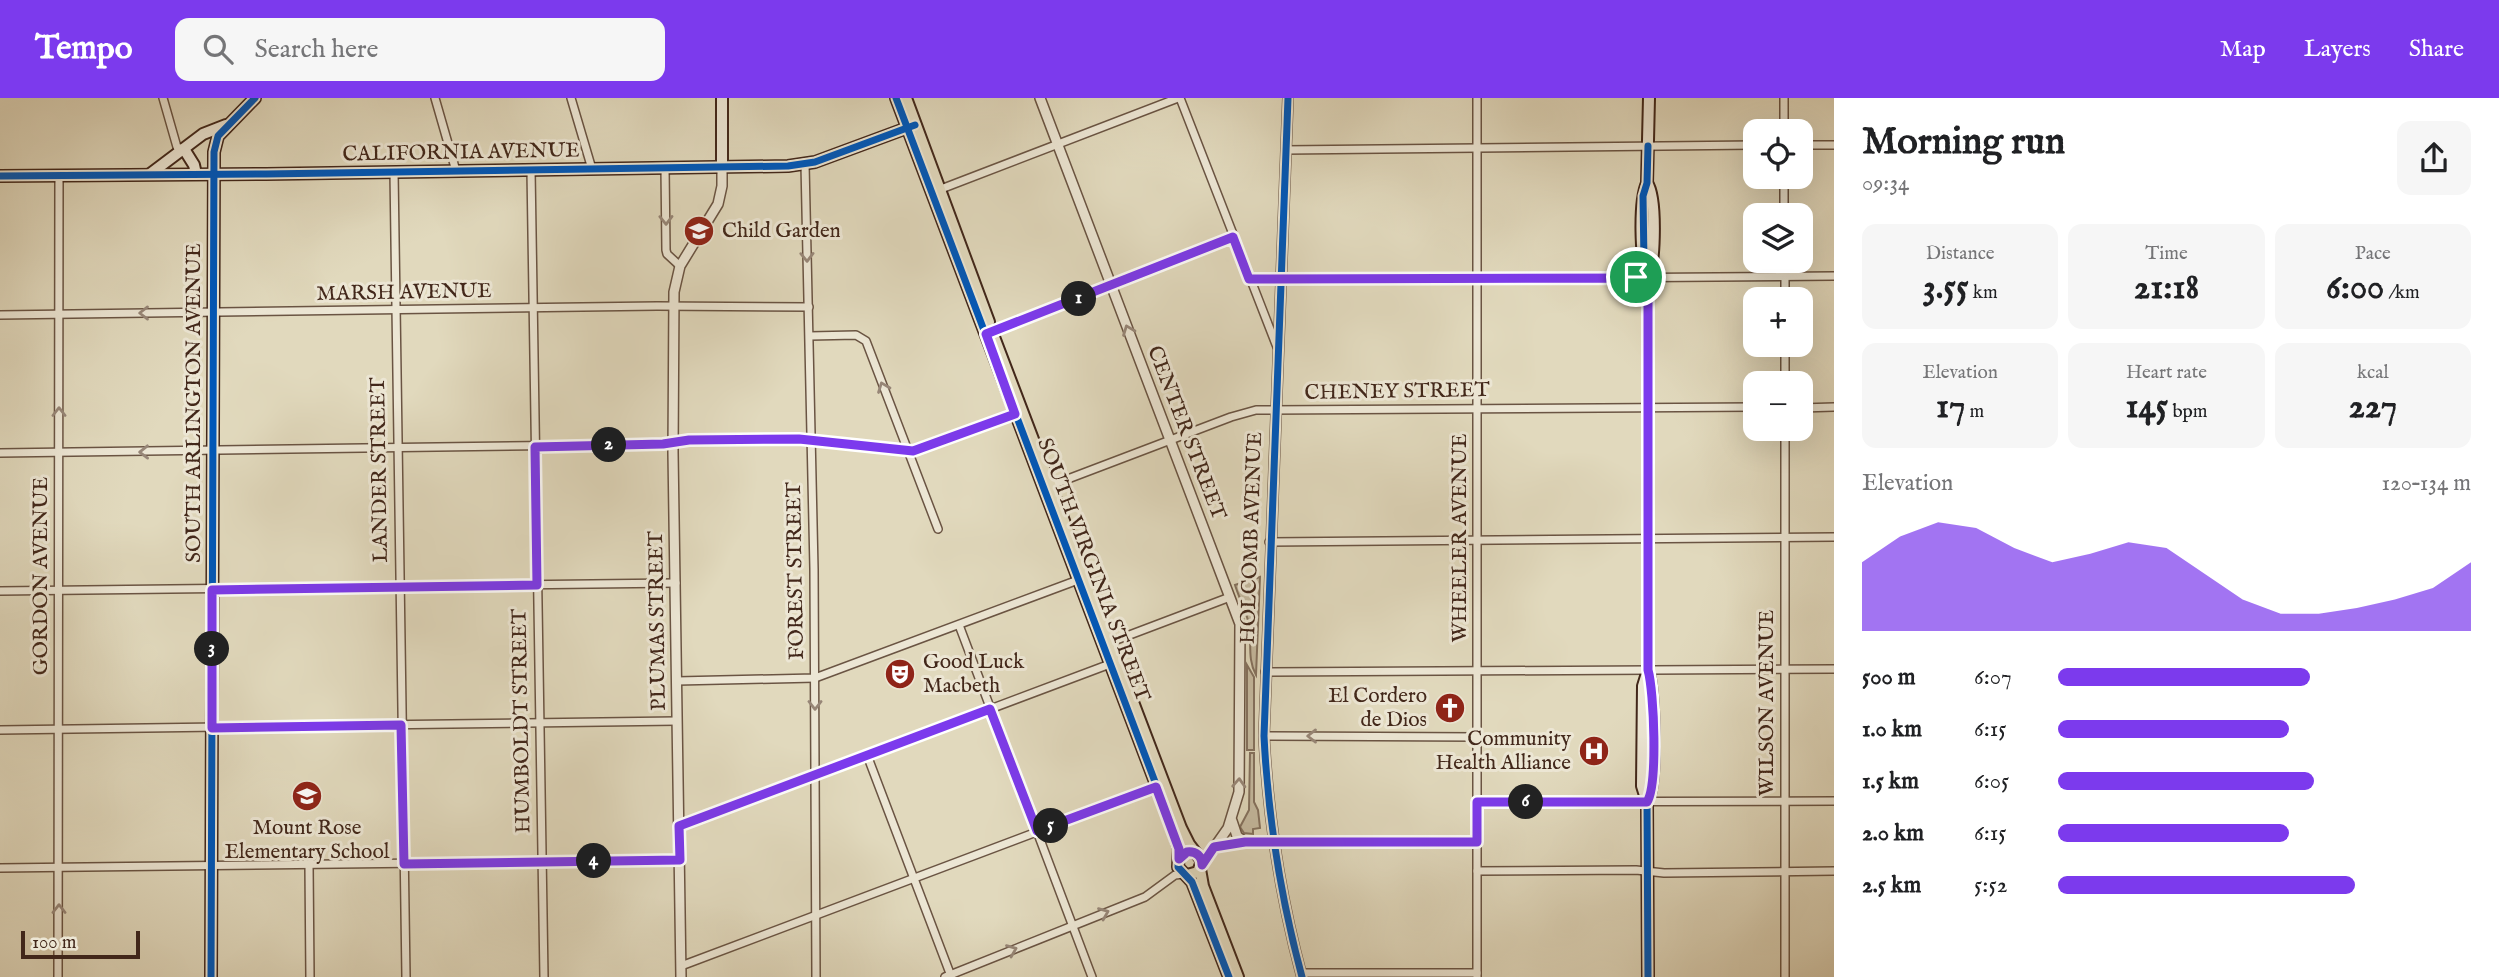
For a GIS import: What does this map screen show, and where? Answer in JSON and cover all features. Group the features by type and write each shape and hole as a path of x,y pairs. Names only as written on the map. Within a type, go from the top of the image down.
{"main road":[{"name":"SOUTH ARLINGTON AVENUE","path":"211,977 213,174 218,136 255,98"},
{"path":"722,98 722,167"},
{"name":"SOUTH VIRGINIA STREET","path":"896,98 941,189 1015,414 1034,450 1078,580 1179,849 1179,859"},
{"name":"SOUTH VIRGINIA STREET","path":"906,98 911,126 1046,483 1052,485 1181,828 1196,853"},
{"path":"1648,977 1647,802 1652,787 1653,737 1652,685 1648,670 1647,540 1648,278 1653,264 1652,197 1647,183 1649,98"},
{"path":"150,174 210,130 229,124"},
{"name":"CALIFORNIA AVENUE","path":"0,176 806,164 911,126"},
{"path":"184,149 196,174"},
{"path":"1078,580 1090,586"},
{"path":"1228,977 1199,897 1186,874 1178,867 1179,859 1187,852 1196,853 1200,858 1203,886 1238,977"},
{"path":"1186,874 1195,874 1201,867"}],"street":[{"path":"163,98 177,147 184,149"},
{"path":"435,98 456,171"},
{"path":"571,98 592,169"},
{"name":"CENTER STREET","path":"1040,98 1240,624 1240,785 1232,820 1201,867"},
{"path":"941,189 1179,98 1277,346"},
{"name":"HOLCOMB AVENUE","path":"1287,98 1264,736 1268,800 1286,908 1301,975"},
{"name":"WHEELER AVENUE","path":"1477,98 1477,975"},
{"path":"1784,98 1784,119"},
{"path":"1285,150 1743,145"},
{"path":"1813,145 1834,145"},
{"name":"FOREST STREET","path":"806,164 815,678 816,977"},
{"name":"PLUMAS STREET","path":"681,977 673,307 680,266 718,204 722,167"},
{"path":"665,168 666,250 680,266"},
{"name":"HUMBOLDT STREET","path":"531,170 544,977"},
{"name":"LANDER STREET","path":"394,172 406,977"},
{"name":"GORDON AVENUE","path":"58,977 59,176"},
{"path":"989,333 1233,237"},
{"path":"1785,276 1785,287"},
{"path":"1249,279 1834,276"},
{"name":"MARSH AVENUE","path":"0,315 809,307"},
{"path":"810,336 856,335 865,340 938,529"},
{"name":"CHENEY STREET","path":"1052,485 1240,414 1275,410 1743,407"},
{"path":"1813,408 1834,407"},
{"path":"0,453 535,447 673,443 689,440 811,441 908,451 1015,414"},
{"name":"WILSON AVENUE","path":"1785,441 1785,977"},
{"path":"1269,542 1834,537"},
{"path":"677,681 815,678 1078,580"},
{"path":"0,591 676,583"},
{"path":"1111,642 1230,597"},
{"path":"959,625 1092,977"},
{"path":"679,826 1110,664"},
{"path":"1265,673 1834,669"},
{"path":"0,730 677,721"},
{"path":"1264,736 1478,737"},
{"path":"867,755 915,878 949,976 1145,897 1175,875 1186,874"},
{"path":"681,966 1156,787"},
{"path":"1477,802 1834,801"},
{"path":"1232,820 1237,835 1245,842"},
{"path":"1214,847 1245,842 1477,842"},
{"path":"0,868 680,860"},
{"path":"309,865 310,977"},
{"path":"1477,871 1834,870"},
{"path":"1301,975 1477,975"}],"shaded area":[{"path":"1260,577 1256,675 1251,657 1249,624 1235,585"},
{"path":"1247,665 1254,677 1254,750 1247,750"},
{"path":"1250,753 1254,753 1254,802 1260,828 1253,829 1253,834 1244,833 1240,827 1249,810"}],"cycle path":[{"path":"211,977 214,152 218,136 255,98"},
{"path":"896,98 1171,824 1179,849 1178,867 1192,882 1229,977"},
{"path":"1288,98 1264,736 1277,858 1302,977"},
{"path":"0,176 788,166 815,162 915,125"},
{"path":"1648,146 1647,183 1643,196 1644,262 1648,278 1648,670 1654,737 1653,777 1647,802 1648,977"}],"place":[{"name":"Child Garden","path":"699,231"},
{"name":"Good Luck Macbeth","path":"900,674"},
{"name":"El Cordero de Dios","path":"1450,708"},
{"name":"Community Health Alliance","path":"1594,751"},
{"name":"Mount Rose Elementary School","path":"307,796"}],"route":[{"path":"1233,237 1249,279 1636,277 1648,278 1648,670 1652,685 1653,737 1652,787 1647,802 1477,802 1477,842 1245,842 1214,847 1202,865 1195,852 1183,853 1179,859 1179,849 1156,787 1037,831 990,709 679,826 680,860 404,864 401,725 212,728 212,590 537,585 535,447 663,444 689,440 799,439 915,450 1015,414 986,334 1233,237"}]}
